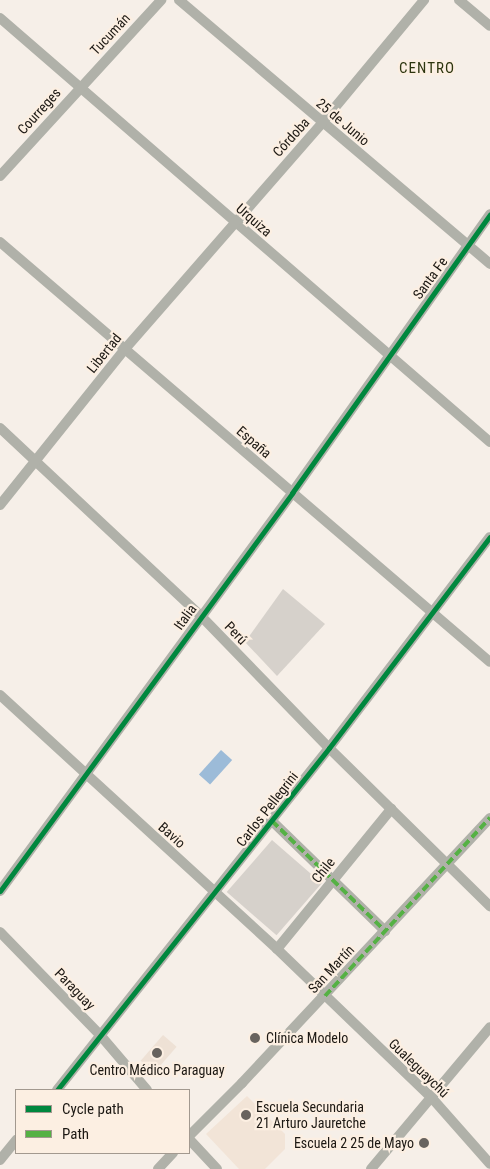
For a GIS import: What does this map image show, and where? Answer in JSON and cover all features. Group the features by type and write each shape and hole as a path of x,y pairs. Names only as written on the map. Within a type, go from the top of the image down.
{"street":[{"name":"Tucumán","path":"80,87 161,0"},
{"name":"25 de Junio","path":"179,0 490,264"},
{"name":"Córdoba","path":"234,221 322,122 424,0"},
{"path":"459,0 490,26"},
{"name":"Urquiza","path":"0,18 388,356 490,442"},
{"name":"Courreges","path":"0,176 80,87"},
{"name":"Santa Fe","path":"388,356 490,214"},
{"name":"Libertad","path":"0,505 125,349 234,221"},
{"name":"España","path":"0,242 490,662"},
{"name":"Italia","path":"0,891 200,615 292,493 388,356"},
{"name":"Perú","path":"0,428 200,615 329,748 490,906"},
{"name":"Carlos Pellegrini","path":"58,1089 272,821 434,613 490,537"},
{"name":"Bavio","path":"0,694 85,775 277,948 325,996"},
{"name":"Chile","path":"277,948 391,809"},
{"name":"San Martín","path":"190,1136 325,996 490,818"},
{"path":"272,821 385,931"},
{"name":"Paraguay","path":"0,932 101,1036 146,1089"},
{"name":"Gualeguaychú","path":"325,996 431,1097 490,1164"},
{"path":"371,1169 490,1027"},
{"path":"190,1138 218,1169"},
{"path":"0,1160 15,1141"},
{"path":"158,1169 172,1154"}],"shaded area":[{"name":"Centro Médico Paraguay","path":"163,1035 177,1047 154,1072 141,1061"},
{"name":"Escuela Secundaria 21 Arturo Jauretche","path":"247,1096 285,1134 285,1149 265,1169 239,1169 206,1134"}],"water":[{"path":"221,750 232,760 210,785 199,775"}],"building":[{"path":"283,589 325,624 277,676 245,642"},
{"path":"272,840 322,883 277,935 227,892"}],"marked path":[{"path":"325,996 490,818"},
{"path":"272,821 385,931"}],"cycle path":[{"path":"0,891 292,493 490,214"},
{"path":"58,1089 329,748 490,537"}],"place":[{"name":"Clínica Modelo","path":"255,1038"},
{"name":"Centro Médico Paraguay","path":"157,1053"},
{"name":"Escuela Secundaria 21 Arturo Jauretche","path":"246,1115"},
{"name":"Escuela 2 25 de Mayo","path":"424,1143"}],"district":[{"name":"CENTRO","path":"427,69"}]}
